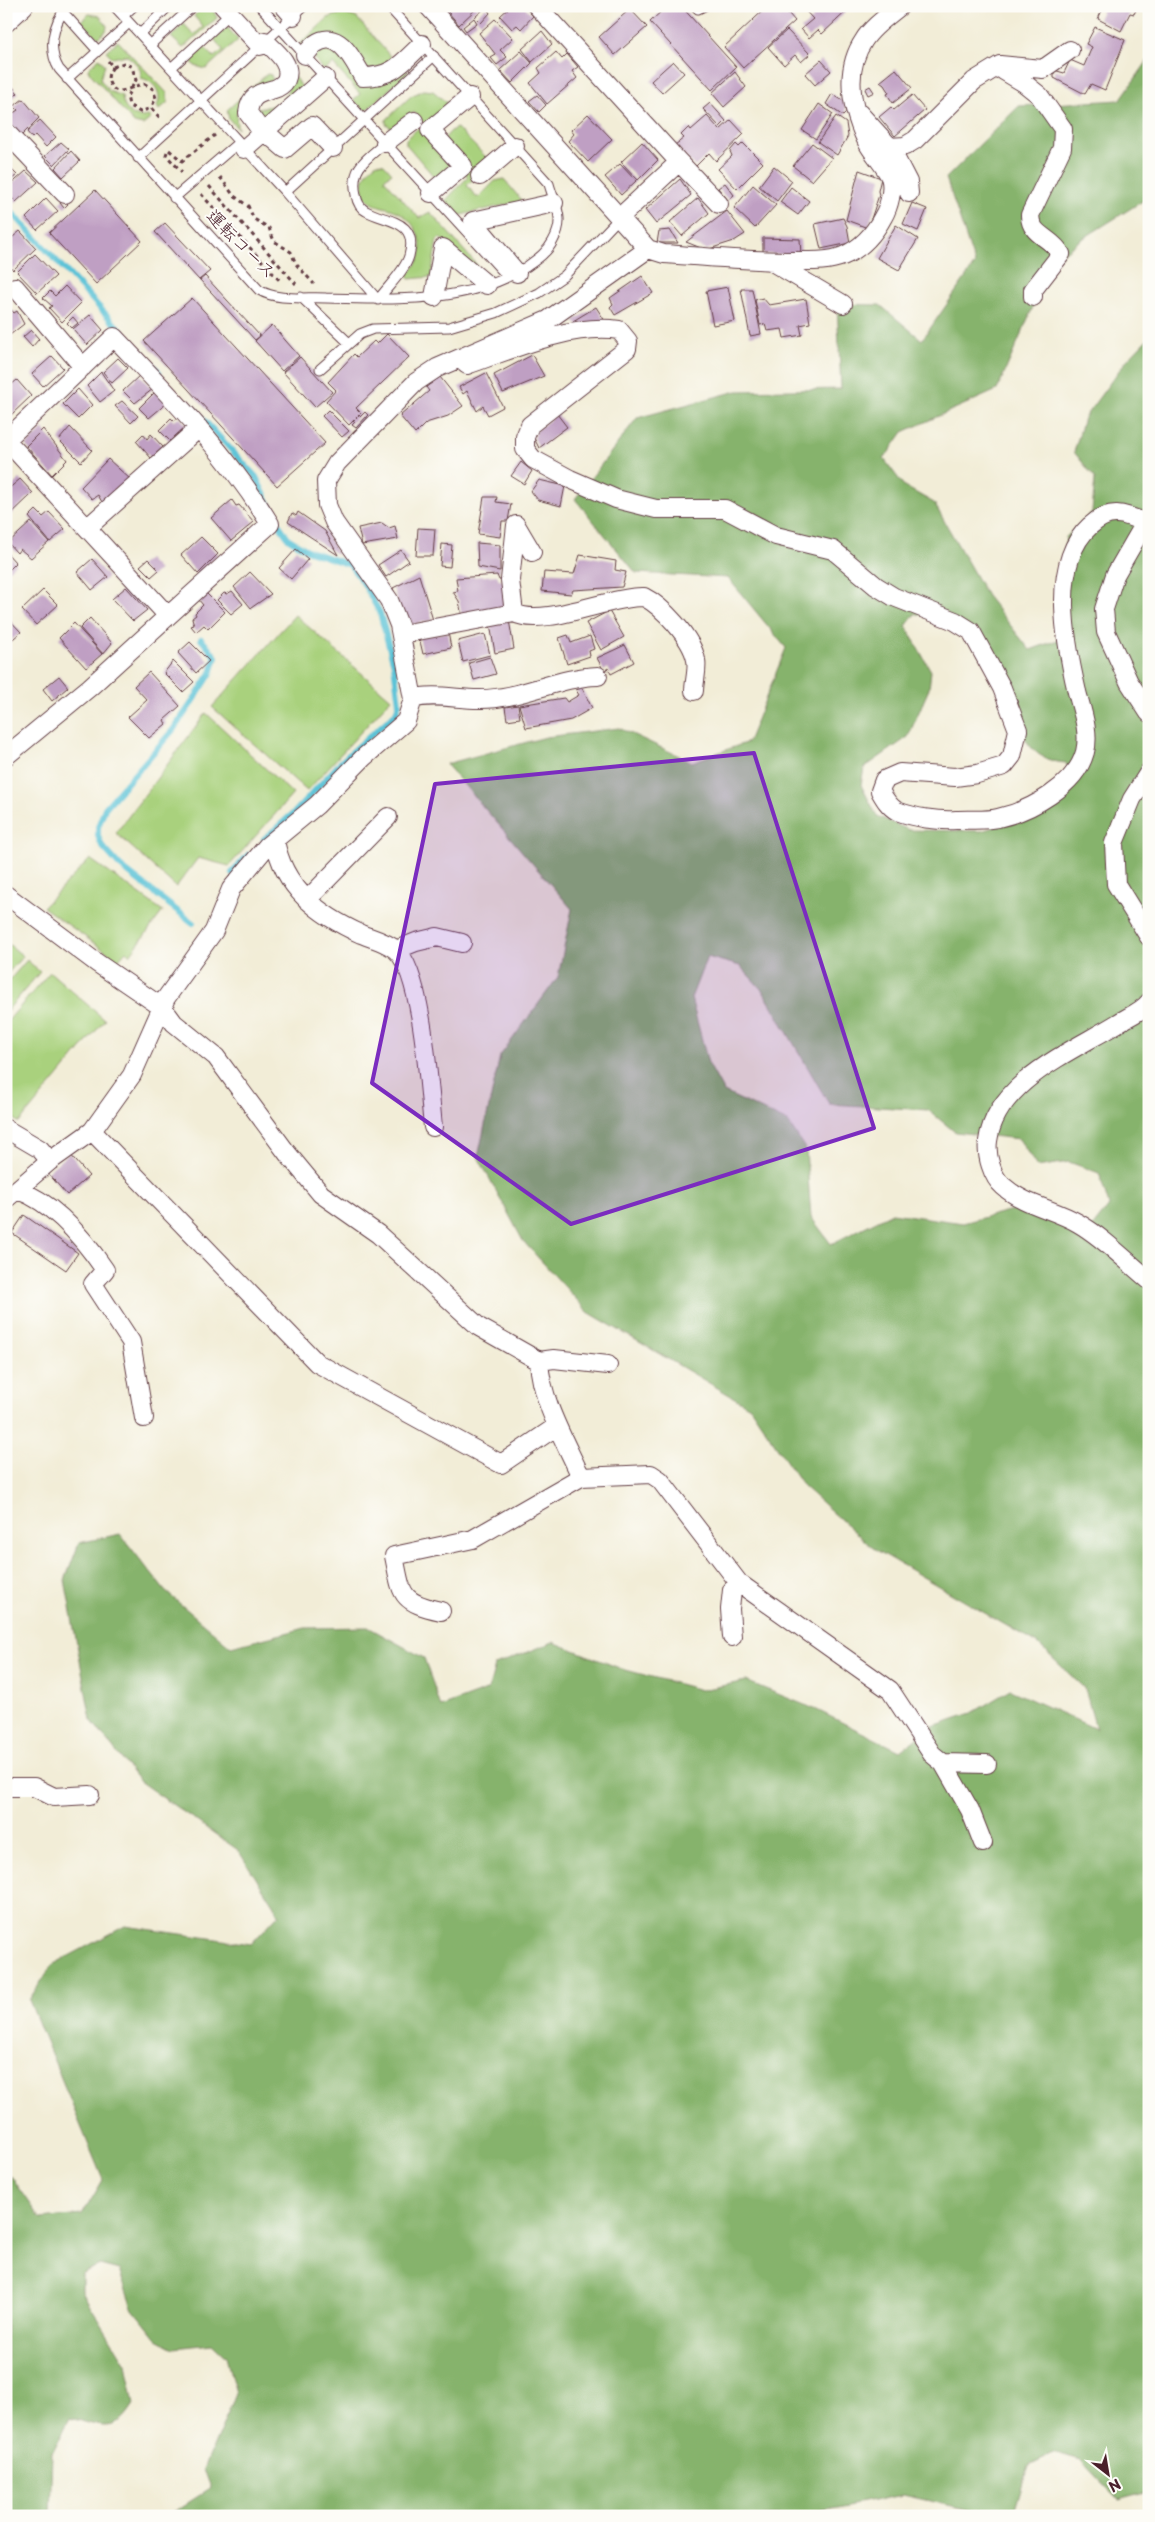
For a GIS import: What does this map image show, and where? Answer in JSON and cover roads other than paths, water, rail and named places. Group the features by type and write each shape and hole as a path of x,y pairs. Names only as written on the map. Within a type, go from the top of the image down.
{"street":[{"path":"6,23 24,6"},
{"path":"428,6 648,249 664,254 769,261 818,261 842,256 860,246 881,221 888,209 890,178 868,144 854,110 851,80 854,62 864,40 900,6"},
{"path":"538,6 719,204"},
{"path":"227,10 287,65 288,72 282,85 274,90 261,92 252,99 248,113 252,120 285,149 312,126 334,148"},
{"path":"304,55 315,44 322,41 335,41 351,54 363,77 378,77 390,73 428,50"},
{"path":"890,147 904,146 915,140 974,81 1000,65 1043,69 1070,50"},
{"path":"1000,65 1004,71 1039,95 1062,129 1062,148 1030,215 1033,229 1058,247 1060,254 1034,290 1033,298"},
{"path":"241,146 265,130 326,78"},
{"path":"431,193 462,166 430,130 470,97"},
{"path":"854,110 864,115 890,147 908,182 909,192"},
{"path":"385,143 414,120"},
{"path":"6,132 65,194"},
{"path":"480,176 515,146"},
{"path":"620,217 679,162"},
{"path":"513,275 473,221 554,203"},
{"path":"434,297 443,248 487,285"},
{"path":"12,1195 50,1161 92,1131 132,1075 166,998 214,930 232,889 274,840 317,805 363,758 406,721 413,699 402,634 389,600 330,514 325,491 326,481 346,452 416,382 437,368 548,320 648,249"},
{"path":"769,261 843,304"},
{"path":"16,287 83,367"},
{"path":"460,359 467,365 538,340 600,328 619,330 628,341 628,348 530,425 525,437 525,449 533,459 570,480 616,499 656,509 725,509 776,536 833,550 876,586 894,596 955,621 972,631 1002,688 1018,730 1016,746 1012,756 1004,766 977,774 955,777 900,773 884,780 880,791 886,802 896,810 937,821 997,818 1025,809 1064,784 1078,768 1085,752 1088,736 1068,652 1064,607 1068,560 1083,532 1091,524 1109,514 1126,514 1147,523 1115,575 1104,609 1106,632 1129,682 1149,713"},
{"path":"6,756 90,687 270,524 250,489 199,428 114,337 6,440 168,616"},
{"path":"87,528 199,428"},
{"path":"514,613 510,580 516,525 532,552"},
{"path":"402,634 514,613 524,617 556,614 630,598 646,598 672,620 692,651 696,660 694,691"},
{"path":"413,699 422,696 480,699 498,697 536,690 575,676 598,676"},
{"path":"1149,772 1132,799 1114,842 1116,884 1149,937"},
{"path":"307,900 388,817"},
{"path":"274,840 277,853 288,877 298,892 324,914 396,950 413,980 433,1127"},
{"path":"6,895 97,963 163,1008 174,1023 216,1057 321,1194 378,1234 479,1327 539,1361 554,1359 608,1364"},
{"path":"396,950 437,937 462,943"},
{"path":"1149,1002 1026,1079 997,1110 989,1130 986,1150 993,1171 1002,1185 1017,1196 1077,1222 1149,1280"},
{"path":"6,1128 40,1149 50,1161"},
{"path":"92,1131 317,1363 501,1464 557,1426"},
{"path":"12,1195 44,1204 62,1219 89,1248 105,1270 94,1284 130,1342 144,1418"},
{"path":"539,1361 540,1374 557,1426 581,1477"},
{"path":"441,1611 426,1608 406,1598 402,1592 394,1556 473,1539 581,1477 652,1474 660,1480 739,1583 890,1690 932,1754 943,1763 970,1810 983,1843"},
{"path":"732,1637 730,1610 732,1590 739,1583"},
{"path":"943,1763 987,1764"},
{"path":"6,1787 34,1787 54,1797 90,1795"}],"lane":[{"path":"114,6 284,192 378,300 408,258 410,246 408,235 397,221 364,210 357,201 355,176 360,166 385,143"},
{"path":"67,79 98,51 126,19 134,6"},
{"path":"140,34 170,6"},
{"path":"150,45 193,6"},
{"path":"260,6 431,193 513,275"},
{"name":"運転コース","path":"65,9 54,28 54,62 67,79 254,286 271,295 378,300 434,297 487,285 513,275 544,254 553,242 559,227 560,212 554,203 549,184 388,6"},
{"path":"695,6 698,9 704,6"},
{"path":"65,9 98,51"},
{"path":"171,68 227,10"},
{"path":"138,158 280,28 294,10"},
{"path":"284,192 364,120 428,50"},
{"path":"174,198 211,167 241,146"},
{"path":"320,370 360,334 373,329 449,327 496,313 539,294 564,276 620,217"},
{"path":"302,297 349,343"}],"waterway":[{"path":"6,206 159,372"},
{"path":"190,405 256,477 279,525 289,539 309,551 350,565 364,584 380,613 394,665 399,703 396,713 342,761 295,812 264,839"},
{"path":"193,923 120,866 102,846 98,836 98,827 105,808 173,730 211,673 216,657 201,639"},
{"path":"232,873 248,855"}]}
